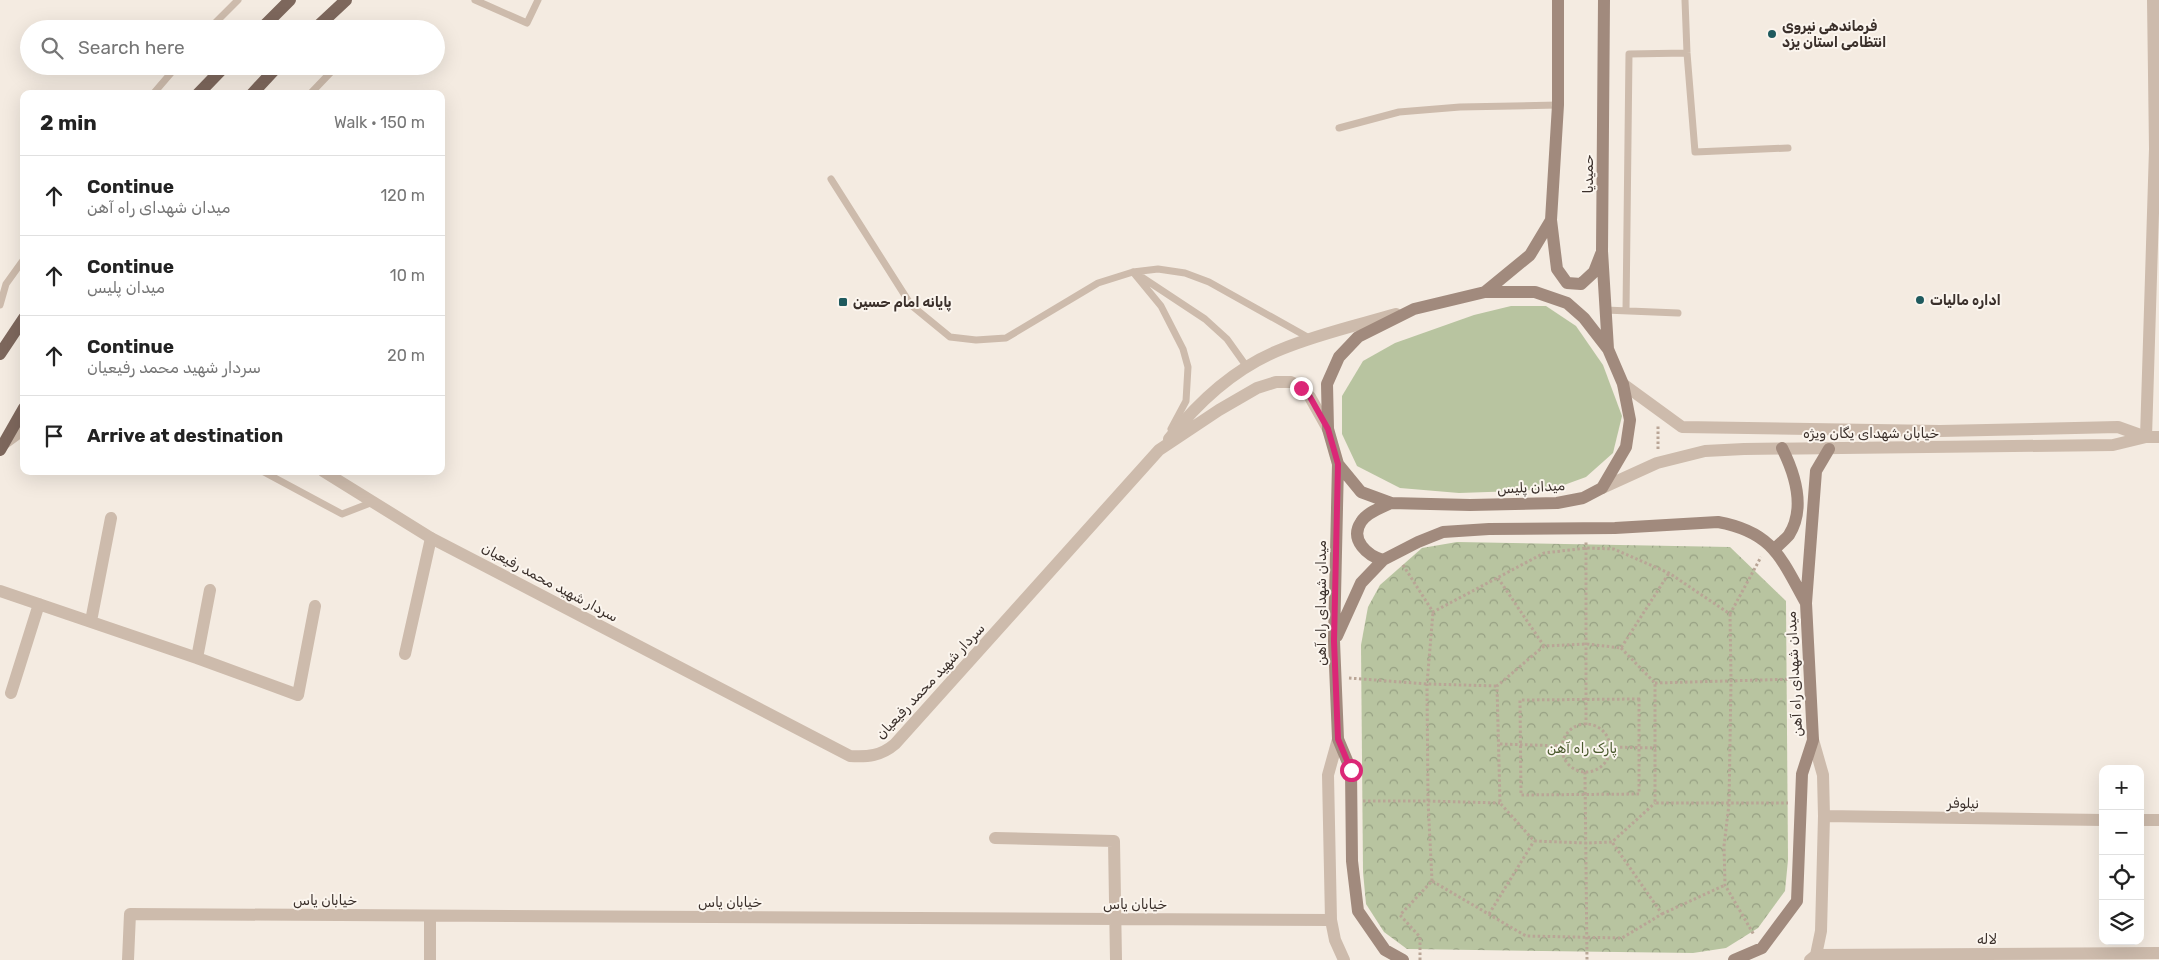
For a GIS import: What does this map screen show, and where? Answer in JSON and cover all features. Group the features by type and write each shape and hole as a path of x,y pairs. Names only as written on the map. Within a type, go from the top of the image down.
{"main road":[{"path":"270,20 290,0"},
{"path":"324,20 346,0"},
{"path":"1558,0 1558,105 1551,220 1557,269 1567,283 1581,284 1594,272 1602,252"},
{"name":"حمیدیا","path":"1604,0 1602,252 1608,349"},
{"path":"202,90 216,75"},
{"path":"256,90 270,75"},
{"path":"1485,292 1530,255 1551,220"},
{"name":"میدان پلیس","path":"1485,292 1535,292 1567,303 1584,318 1608,349 1623,384 1630,420 1626,447 1602,488 1583,498 1557,503 1391,503 1361,492 1338,464 1328,429 1327,384 1338,357 1358,337 1414,309 1485,292"},
{"path":"0,354 20,324"},
{"path":"1,448 20,415"},
{"path":"1772,546 1788,536 1795,521 1797,491 1792,470 1782,448"},
{"name":"میدان شهدای راه آهن","path":"1762,948 1797,901 1802,774 1813,740 1806,603 1816,471 1829,449"},
{"name":"میدان شهدای راه آهن","path":"1338,464 1334,641 1338,739 1351,770 1352,861 1358,911 1385,950 1403,960"},
{"path":"1383,560 1367,553 1361,546 1358,535 1360,523 1370,514 1391,503"},
{"path":"1334,641 1361,583 1383,560 1442,532 1489,529 1586,529 1718,522 1741,528 1772,546 1806,603"},
{"path":"1734,960 1762,948"}],"street":[{"path":"2152,0 2157,148 2153,437"},
{"path":"1159,450 1190,413 1212,392 1247,367 1281,349 1414,309"},
{"name":"سردار شهید محمد رفیعیان","path":"329,475 432,538 850,756 867,757 885,752 895,744 1159,450 1219,410 1257,388 1276,382 1291,382 1301,388 1310,397 1328,429"},
{"name":"خیابان شهدای یگان ویژه","path":"1623,384 1682,427 1940,431 2118,427 2153,437"},
{"path":"1,448 20,432"},
{"name":"خیابان شهدای یگان ویژه","path":"1602,488 1657,463 1705,451 1782,448 2113,445 2153,437"},
{"path":"91,621 111,518"},
{"path":"405,654 432,538"},
{"path":"0,590 298,695 315,606"},
{"path":"197,658 210,590"},
{"path":"11,693 39,604"},
{"path":"1338,739 1328,775 1331,920 1335,940 1344,960"},
{"path":"1813,740 1823,775 1824,816 1822,931 1814,958"},
{"name":"نیلوفر","path":"1824,816 2099,820"},
{"path":"2144,820 2159,820"},
{"path":"995,838 1114,841 1116,960"},
{"name":"خیابان یاس","path":"128,960 130,914 1331,920"},
{"path":"430,916 430,960"},
{"name":"لاله","path":"1814,958 2159,953"}],"lane":[{"path":"218,20 238,0"},
{"path":"475,0 527,23 538,0"},
{"path":"1685,0 1686,53 1695,152 1788,148"},
{"path":"1626,311 1629,54 1686,53"},
{"path":"156,90 169,75"},
{"path":"314,90 328,75"},
{"path":"1339,128 1399,112 1460,107 1558,105"},
{"path":"831,179 911,305 950,337 976,340 1006,338 1098,282 1133,272 1158,270 1185,273 1209,282 1311,339"},
{"path":"0,305 6,284 20,265"},
{"path":"1133,272 1205,318 1227,339 1247,367"},
{"path":"1133,272 1161,306 1183,349 1188,367 1186,401 1159,450"},
{"path":"1605,310 1678,313"},
{"path":"1,448 20,441"},
{"path":"269,475 342,514 373,502"}],"path":[{"path":"1657,463 1658,410"},
{"path":"1586,529 1586,725"},
{"path":"1762,948 1725,885 1724,846 1729,804 1730,614 1772,546"},
{"path":"1433,612 1544,553 1587,548 1614,549 1669,573 1730,614"},
{"path":"1396,554 1433,612 1427,684 1428,801 1432,880 1400,914 1420,937 1420,960"},
{"path":"1621,648 1669,573"},
{"path":"1498,578 1544,646"},
{"path":"1336,678 1497,686 1544,646 1587,644 1621,648 1655,683 1655,803"},
{"path":"1655,683 1810,678"},
{"path":"1497,686 1500,802 1534,841 1612,842 1655,803 1801,803"},
{"path":"1639,699 1639,794 1521,795 1520,744 1520,700 1639,699"},
{"path":"1594,725 1604,731 1610,741 1610,753 1605,763 1596,770 1585,772 1574,769 1566,761 1562,750 1563,746 1564,738 1571,729 1594,725"},
{"path":"1500,744 1563,746"},
{"path":"1610,747 1656,748"},
{"path":"1585,772 1587,960"},
{"path":"1352,800 1500,802"},
{"path":"1488,914 1534,841"},
{"path":"1612,842 1662,914"},
{"path":"1432,880 1526,936 1622,938 1662,914 1725,885"}],"green space":[{"path":"1511,306 1546,306 1576,326 1603,365 1622,416 1613,453 1586,477 1553,489 1517,491 1459,493 1400,488 1357,466 1342,434 1342,396 1363,361 1395,343 1474,315"},
{"name":"پارک راه آهن","path":"1457,542 1730,547 1786,601 1788,860 1785,891 1758,928 1726,948 1693,953 1407,949 1384,932 1366,904 1363,872 1361,645 1368,607 1380,585 1422,548"}],"place":[{"name":"فرماندهی نیروی انتظامی استان یزد","path":"1772,34"},
{"name":"اداره مالیات","path":"1920,300"},
{"name":"پایانه امام حسین","path":"843,302"}],"route":[{"path":"1301,388 1310,397 1328,429 1338,464 1334,641 1338,739 1351,770"}]}
